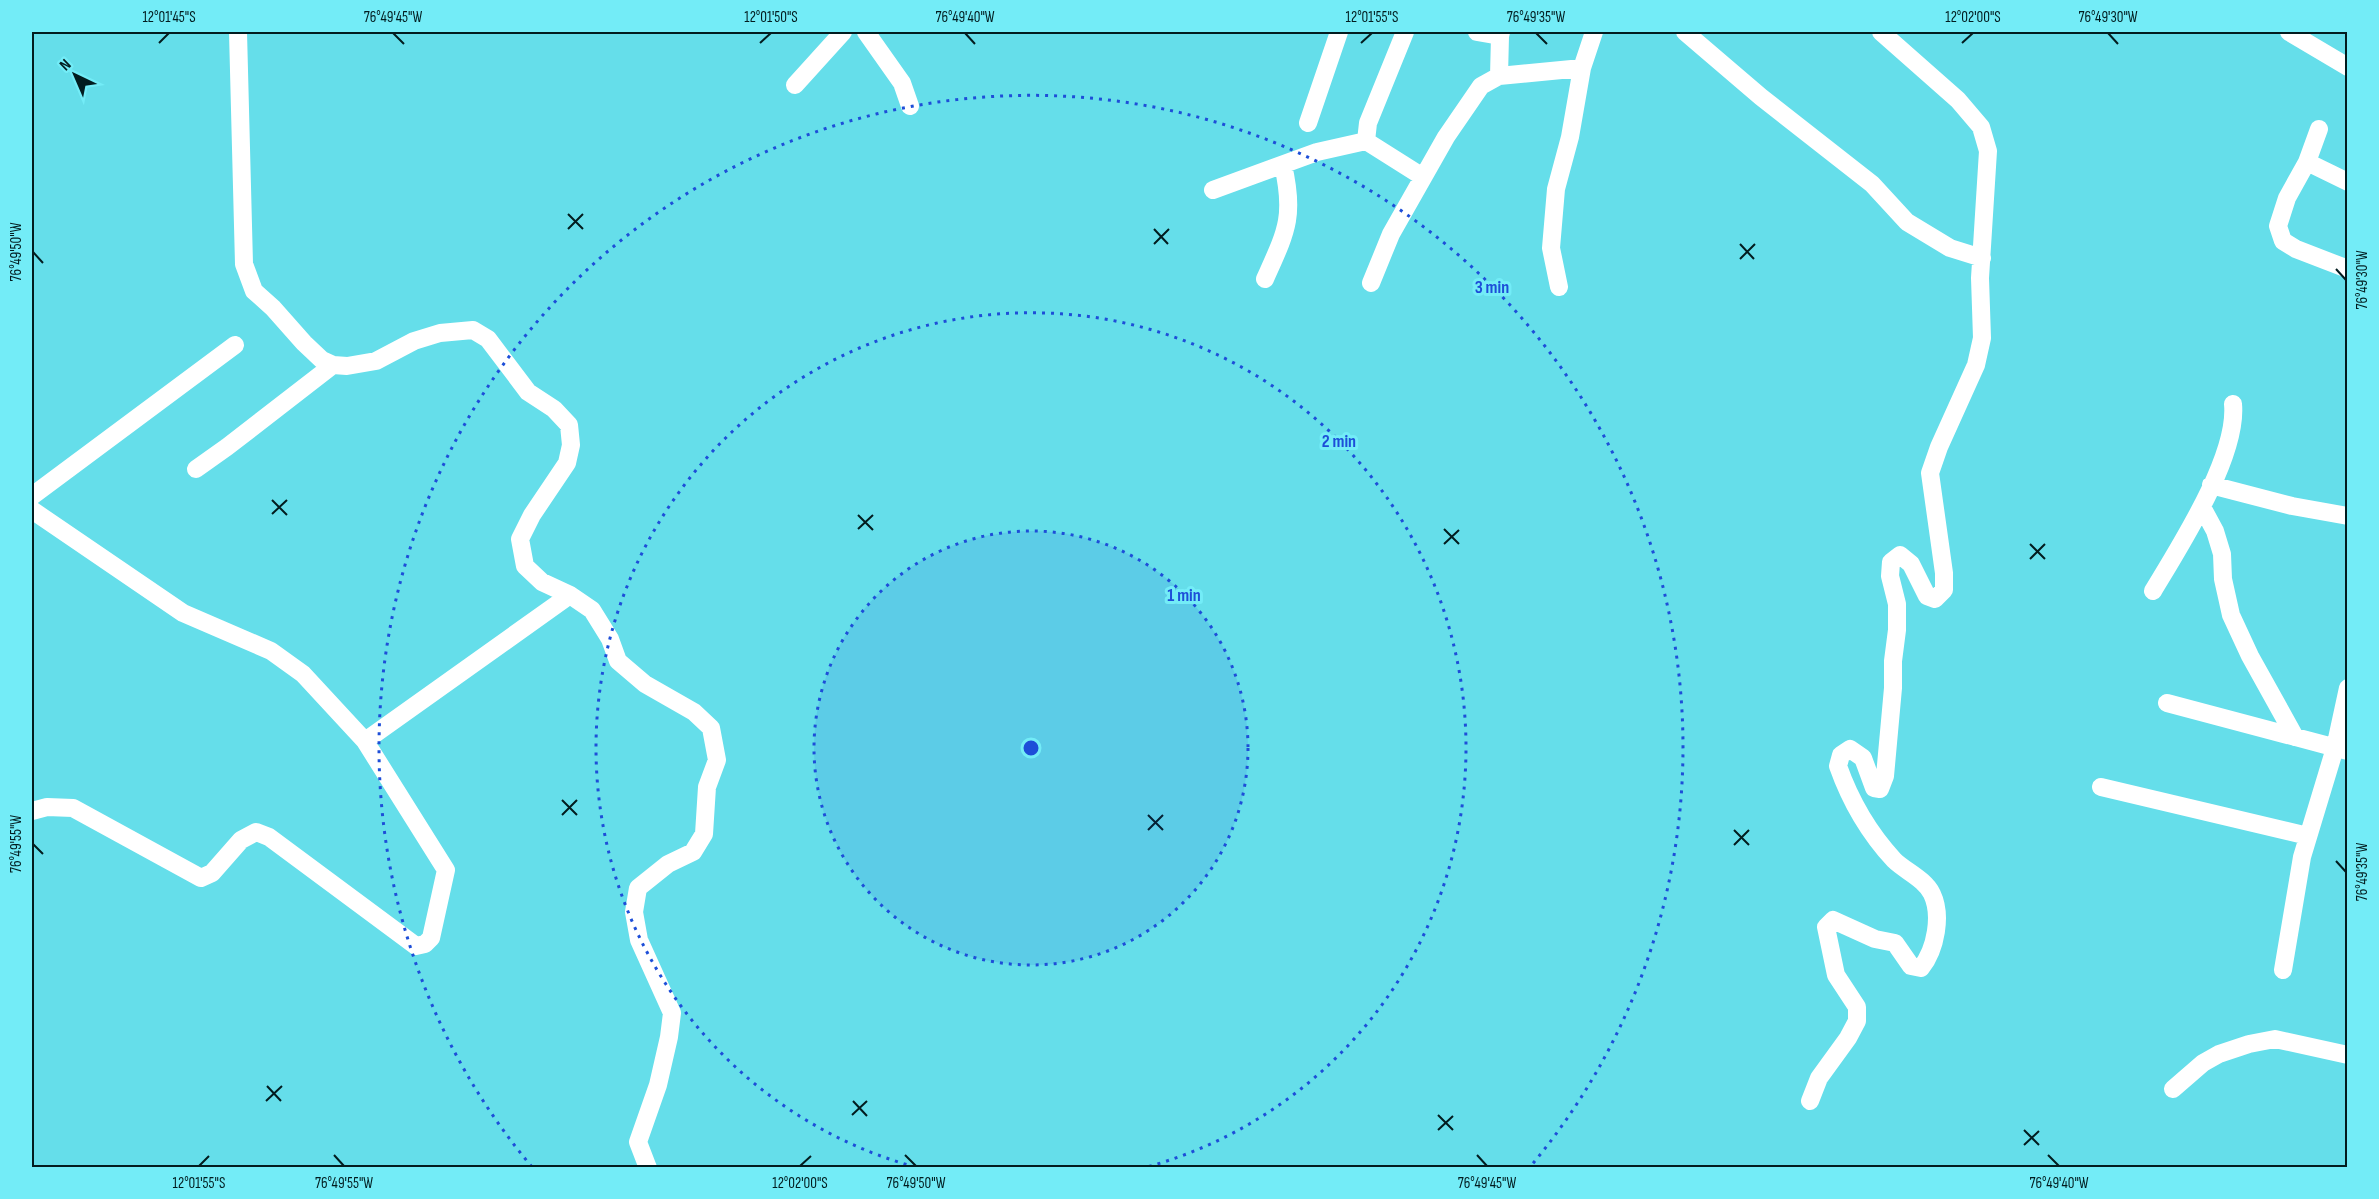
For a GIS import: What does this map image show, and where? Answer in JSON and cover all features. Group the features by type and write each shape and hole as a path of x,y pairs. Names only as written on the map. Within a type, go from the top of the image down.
{"street":[{"path":"238,32 244,264 254,291 322,360 333,365 347,366 376,361 414,341 440,333 473,330 488,339 528,392 554,409 569,425 571,445 567,463 532,515 520,539 525,566 542,582 570,595 592,610 610,639 618,661 645,684 694,712 711,728 717,760 707,787 704,834 693,852 668,864 638,888 634,912 639,940 672,1013 658,1085 639,1142 648,1167"},
{"path":"795,85 843,32"},
{"path":"866,32 902,83 910,106"},
{"path":"1308,123 1339,32"},
{"path":"1366,141 1368,123 1405,32"},
{"path":"1477,32 1501,34 1499,76"},
{"path":"1559,287 1551,248 1556,189 1570,137 1582,68 1594,32"},
{"path":"1685,32 1761,97 1872,184 1907,222 1950,248 1982,258"},
{"path":"1810,1101 1819,1078 1848,1038 1857,1021 1857,1007 1836,975 1826,927 1833,920 1875,939 1895,943 1911,966 1921,968 1927,960 1935,937 1937,910 1931,892 1894,860 1859,814 1838,766 1841,755 1850,748 1863,758 1874,788 1880,789 1886,776 1897,630 1897,604 1890,576 1891,562 1900,555 1911,564 1927,596 1935,599 1944,590 1944,573 1930,473 1939,447 1976,365 1982,338 1982,258 1988,151 1981,127 1958,100 1881,32"},
{"path":"2289,32 2348,67"},
{"path":"1371,283 1391,234 1446,138 1481,86 1499,76 1582,68"},
{"path":"2319,129 2307,162 2287,198 2278,226 2283,242 2348,269"},
{"path":"1213,190 1317,152 1366,141 1424,177"},
{"path":"2307,162 2348,182"},
{"path":"1265,279 1286,234 1290,195 1283,165"},
{"path":"32,496 235,345"},
{"path":"196,469 333,365"},
{"path":"2153,591 2202,507 2230,437 2234,415 2233,404"},
{"path":"2211,485 2292,506 2348,516"},
{"path":"2202,507 2215,531 2222,554 2223,579 2231,615 2250,656 2295,737"},
{"path":"32,510 183,613 271,651 303,674 365,741 446,870 430,938 425,944 416,946 269,837 256,832 241,840 212,873 201,878 73,808 47,807 32,811"},
{"path":"365,741 570,595"},
{"path":"2283,970 2289,923 2308,836 2341,749 2348,688"},
{"path":"2167,703 2341,749"},
{"path":"2101,787 2308,836"},
{"path":"2173,1089 2203,1063 2219,1054 2257,1042 2275,1039 2348,1055"}]}
